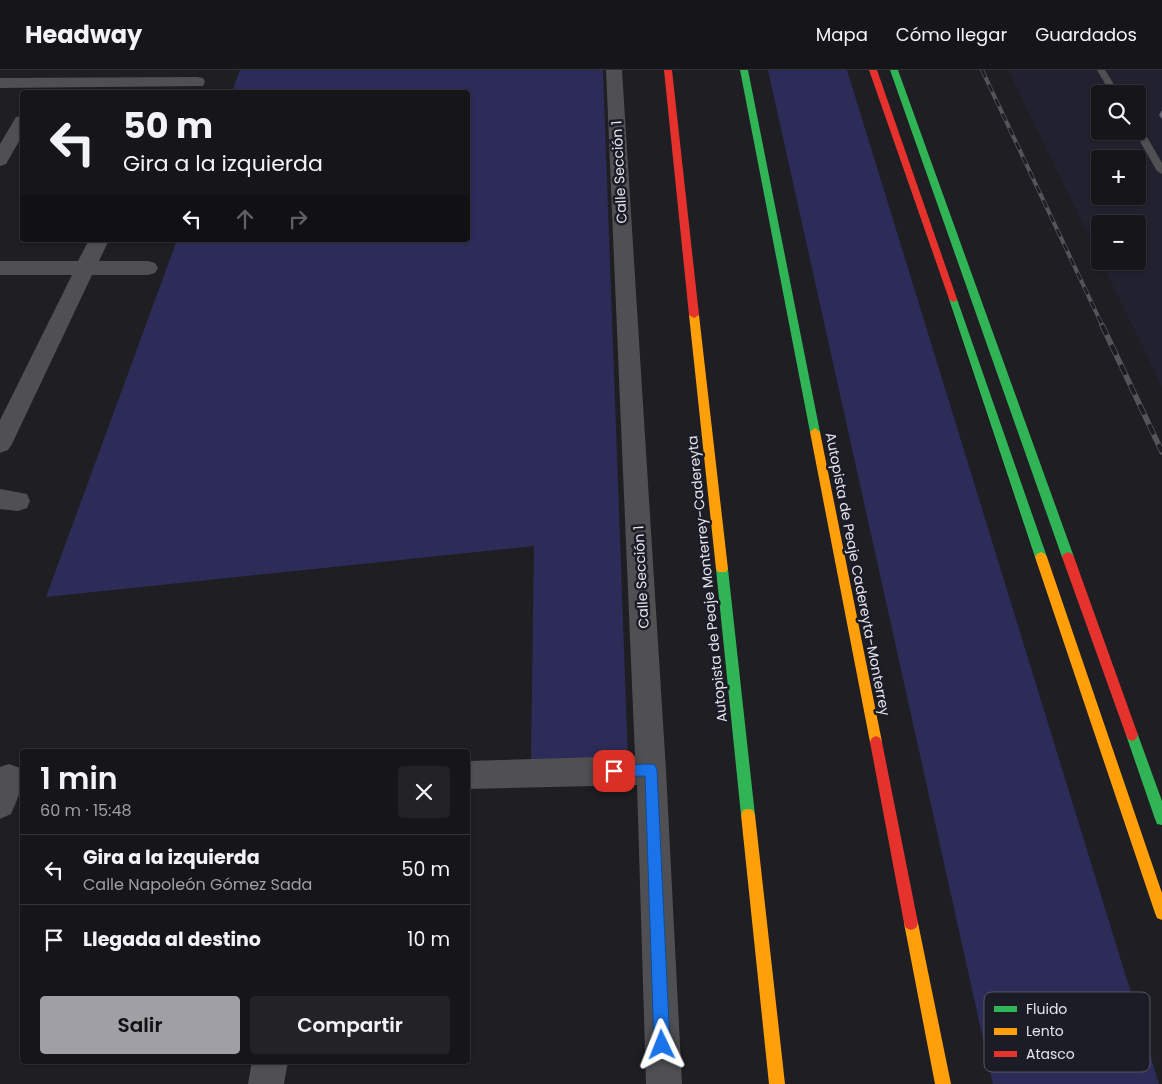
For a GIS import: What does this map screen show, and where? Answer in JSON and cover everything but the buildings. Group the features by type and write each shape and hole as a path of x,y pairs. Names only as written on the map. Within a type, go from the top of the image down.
{"main road":[{"name":"Autopista de Peaje Monterrey-Cadereyta","path":"668,70 777,1084"},
{"name":"Autopista de Peaje Cadereyta-Monterrey","path":"744,70 943,1084"},
{"path":"873,70 929,228 1162,913"},
{"path":"894,70 1162,819"}],"street":[{"name":"Calle Sección 1","path":"614,70 651,770 664,1084"},
{"path":"0,83 42,88 164,88 197,82"},
{"path":"0,160 20,125"},
{"path":"0,444 98,242"},
{"path":"0,268 148,268"},
{"path":"470,775 651,770"},
{"path":"266,1084 269,1064"}],"lane":[{"path":"1101,70 1110,85"},
{"path":"1144,140 1162,170"}],"shaded area":[{"path":"240,70 603,70 628,760 531,763 534,546 46,597 176,242 470,242 470,90 233,90"},
{"path":"768,70 847,70 1131,992 984,992 984,1043"},
{"path":"1008,70 1162,70 1162,387 1105,270 1146,270 1146,215 1091,215 1091,241"},
{"path":"1150,1055 1159,1084 993,1084 990,1072 1150,1072"}],"railway":[{"path":"982,70 1103,327"},
{"path":"1102,325 1162,452"}],"traffic: fast":[{"path":"744,70 815,432"},
{"path":"894,70 1068,557"},
{"path":"953,299 1041,557"},
{"path":"722,569 748,815"},
{"path":"1132,735 1162,819"}],"traffic: slow":[{"path":"694,315 722,569"},
{"path":"815,432 876,742"},
{"path":"1041,557 1162,913"},
{"path":"748,815 777,1084"},
{"path":"911,923 943,1084"}],"traffic: jam":[{"path":"668,70 694,315"},
{"path":"873,70 953,299"},
{"path":"1068,557 1132,735"},
{"path":"876,742 911,923"}],"route":[{"path":"614,771 651,770 662,1045"}]}
